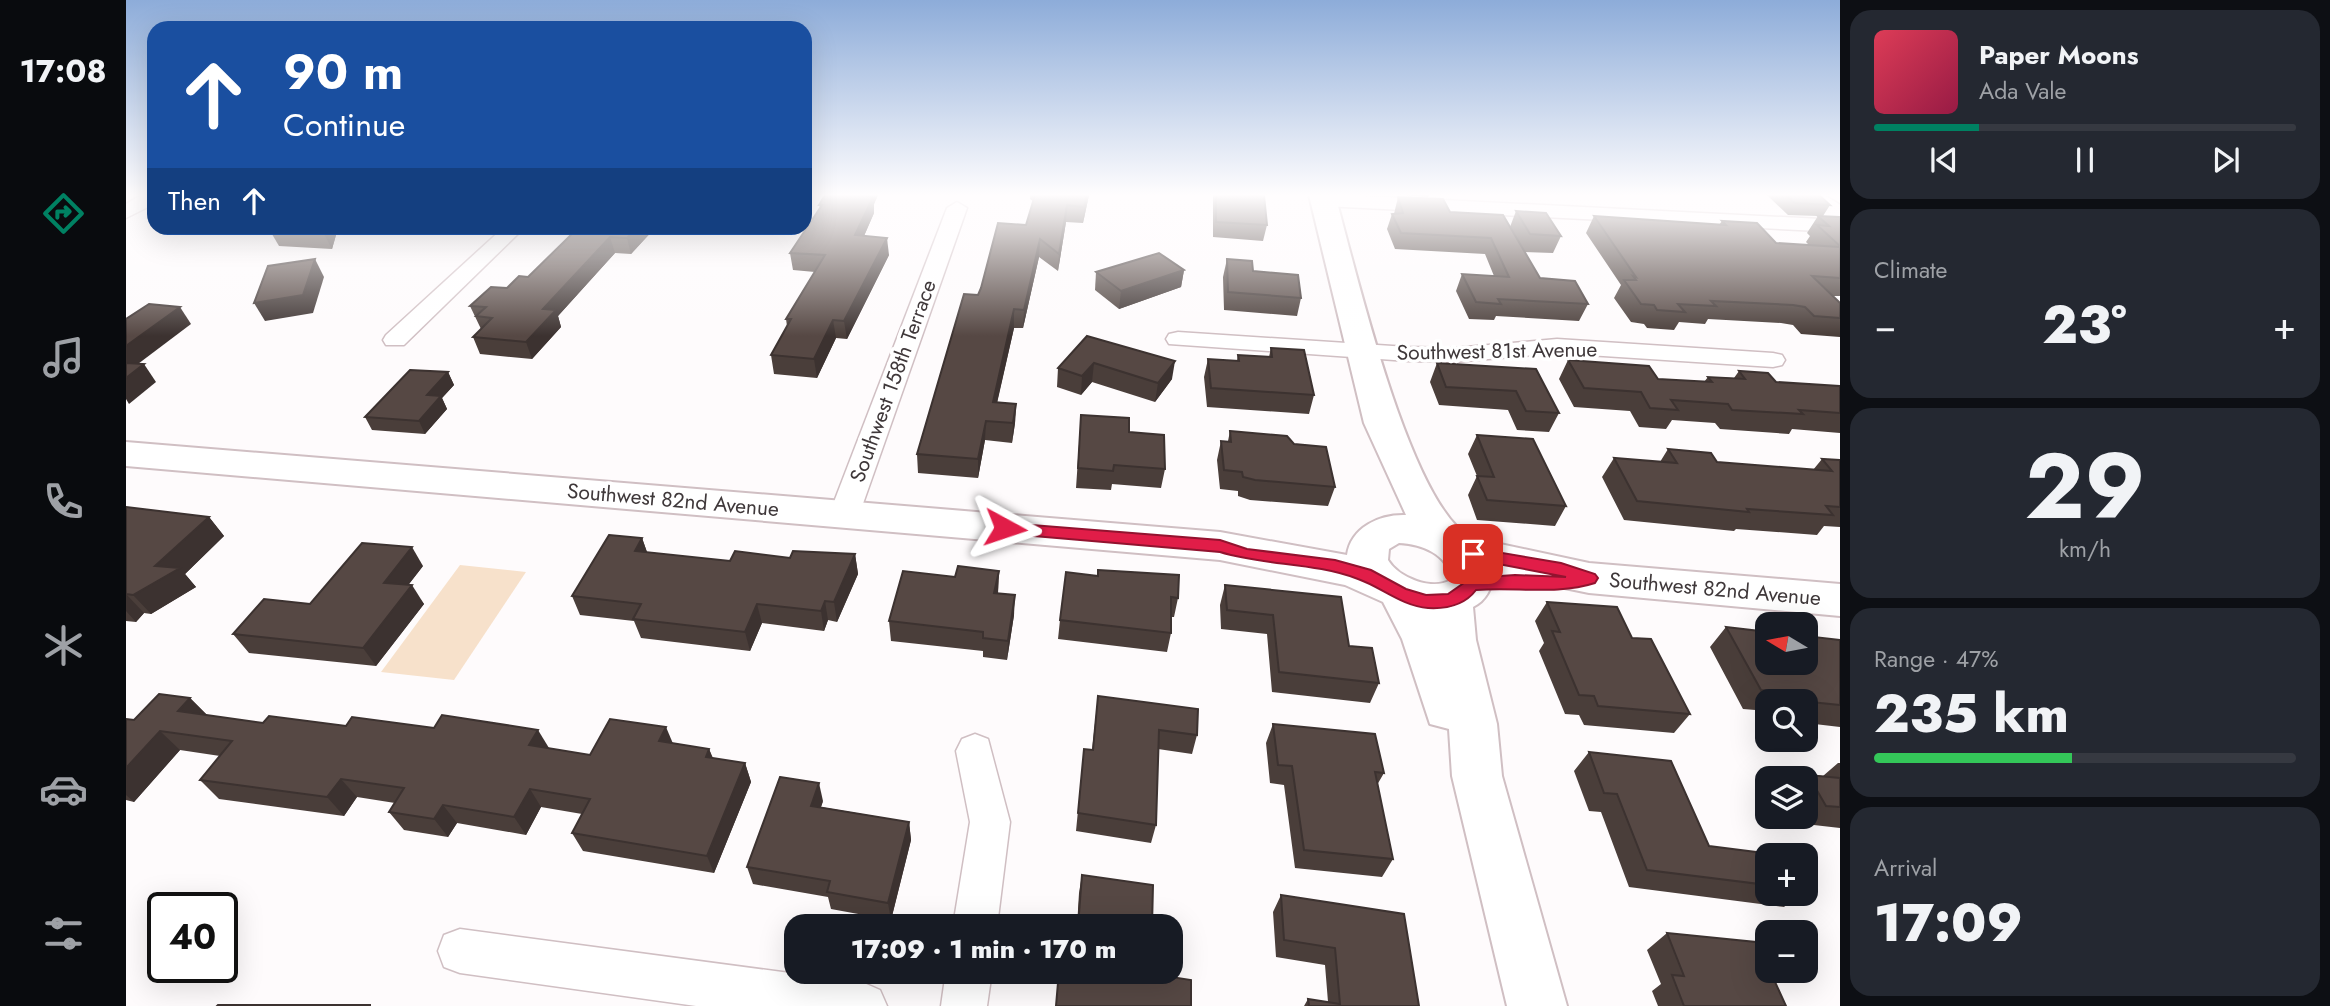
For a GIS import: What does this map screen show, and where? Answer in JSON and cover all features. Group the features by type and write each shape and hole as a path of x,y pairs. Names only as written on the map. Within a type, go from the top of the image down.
{"street":[{"path":"394,340 499,242"},
{"name":"Southwest 158th Terrace","path":"844,515 945,242"},
{"path":"1334,242 1382,423 1398,450 1420,511 1454,568 1454,640 1473,724 1477,776 1536,1006"},
{"name":"Southwest 81st Avenue","path":"1178,339 1454,355 1557,346 1773,360"},
{"path":"1382,423 1381,450 1390,500 1376,538 1367,551 1368,562 1393,589 1419,627 1452,724 1477,776"},
{"name":"Southwest 82nd Avenue","path":"126,454 1220,546 1248,542 1322,546 1376,538 1407,529 1454,568 1515,581 1572,584 1589,578 1840,600"},
{"name":"Southwest 82nd Avenue","path":"1220,546 1247,555 1335,566 1365,574 1393,589 1426,601 1454,568"},
{"path":"975,751 989,822 977,914"},
{"path":"460,951 864,1006"},
{"path":"964,1006 967,984"}],"shaded area":[{"path":"460,565 526,572 454,680 381,672"}],"building":[{"path":"564,242 605,242 543,309 556,310 526,342 473,337 492,318 476,316 486,307 470,306 491,287 507,288 519,276 528,277"},
{"path":"797,242 885,242 844,321 833,320 814,359 771,355 791,319 786,319 825,255 790,253"},
{"path":"993,242 1039,242 1024,310 1014,309 993,402 1016,404 1013,423 986,421 978,459 917,454 964,294 978,295"},
{"path":"1044,242 1061,242 1059,254"},
{"path":"1493,242 1519,242 1540,278 1575,281 1588,304 1498,299 1501,304 1476,302 1462,274 1509,277"},
{"path":"1612,242 1775,242 1840,247 1840,278 1812,276 1840,303 1840,318 1814,316 1805,307 1793,305 1711,301 1716,306 1678,304 1685,312 1657,310 1654,305 1641,304 1624,280 1636,280 1633,276 1636,277"},
{"path":"1159,253 1184,270 1121,291 1096,272"},
{"path":"315,259 303,295 254,303 268,266"},
{"path":"1227,259 1252,261 1253,271 1298,275 1301,298 1228,292"},
{"path":"149,304 180,307 126,346 126,319"},
{"path":"1087,336 1175,361 1158,383 1094,363 1082,376 1058,368"},
{"path":"1271,348 1304,350 1314,395 1211,388 1208,359 1239,361 1238,355 1272,357"},
{"path":"1568,360 1649,366 1658,379 1712,382 1708,377 1745,379 1739,371 1768,373 1776,382 1840,386 1840,413 1732,410 1728,404 1671,400 1678,410 1650,408 1641,392 1584,388"},
{"path":"126,363 144,364 126,378"},
{"path":"1437,363 1536,369 1559,413 1526,411 1516,391 1446,387"},
{"path":"410,370 448,372 427,395 441,396 419,421 365,417"},
{"path":"1081,415 1129,418 1129,432 1164,435 1165,469 1114,465 1113,471 1078,468"},
{"path":"1230,431 1287,436 1294,444 1326,447 1335,487 1255,480 1243,477 1242,472 1224,470 1221,441 1231,442"},
{"path":"1477,435 1533,439 1566,506 1487,500 1477,476 1494,477"},
{"path":"1668,449 1711,453 1717,462 1832,471 1822,459 1840,460 1840,507 1826,506 1833,515 1747,509 1749,512 1637,501 1614,458 1677,463"},
{"path":"126,507 209,517 155,566 180,568 133,595 126,594"},
{"path":"609,535 642,538 635,551 730,561 735,551 790,558 793,551 855,554 834,602 825,601 821,611 757,604 745,632 633,619 641,604 572,596"},
{"path":"362,543 412,547 384,583 412,585 363,648 233,634 264,599 310,604"},
{"path":"958,566 999,571 994,593 1015,595 1008,641 983,638 983,632 889,621 903,571 955,577"},
{"path":"1098,570 1179,575 1178,598 1171,597 1171,633 1060,620 1066,572 1098,576"},
{"path":"1225,585 1341,597 1349,646 1372,648 1379,683 1279,672 1273,615 1227,610"},
{"path":"1547,602 1617,607 1632,638 1651,639 1690,714 1598,706 1594,696 1579,695 1552,631 1560,632"},
{"path":"1726,627 1755,630 1755,676 1818,676 1818,637 1840,640 1840,705 1818,703 1818,689 1760,689"},
{"path":"159,694 190,698 178,711 263,723 269,716 346,726 352,717 434,728 442,715 538,730 529,745 590,755 610,719 666,727 659,741 709,749 706,757 745,763 707,856 572,833 590,799 530,789 514,817 443,805 434,819 389,812 404,788 341,779 327,797 200,780 232,741 160,731 126,768 126,719 134,720"},
{"path":"1098,696 1198,709 1197,735 1159,730 1156,825 1078,813 1084,749 1093,750"},
{"path":"1273,724 1375,734 1384,773 1375,772 1393,859 1304,850 1292,766 1278,765"},
{"path":"1589,752 1671,761 1709,846 1755,852 1755,883 1647,870 1617,794 1604,793"},
{"path":"1818,776 1840,778 1840,807 1826,806 1818,792"},
{"path":"780,777 819,783 811,806 909,822 888,903 827,892 830,881 747,867"},
{"path":"1082,875 1153,885 1152,914 1079,914"},
{"path":"1281,895 1404,914 1419,1006 1309,1006 1308,999 1340,1004 1335,948 1284,940"},
{"path":"1667,933 1755,942 1755,983 1775,983 1786,1006 1684,1006 1672,975 1684,976"},
{"path":"1183,979 1191,980 1191,1006 1056,1006 1058,984 1183,984"},
{"path":"218,1005 371,1005 217,1006"}],"route":[{"path":"1005,528 1220,546 1247,555 1352,570 1417,600 1434,602 1451,600 1463,594 1471,584 1515,581 1572,584 1589,578 1561,569 1473,554"}]}
